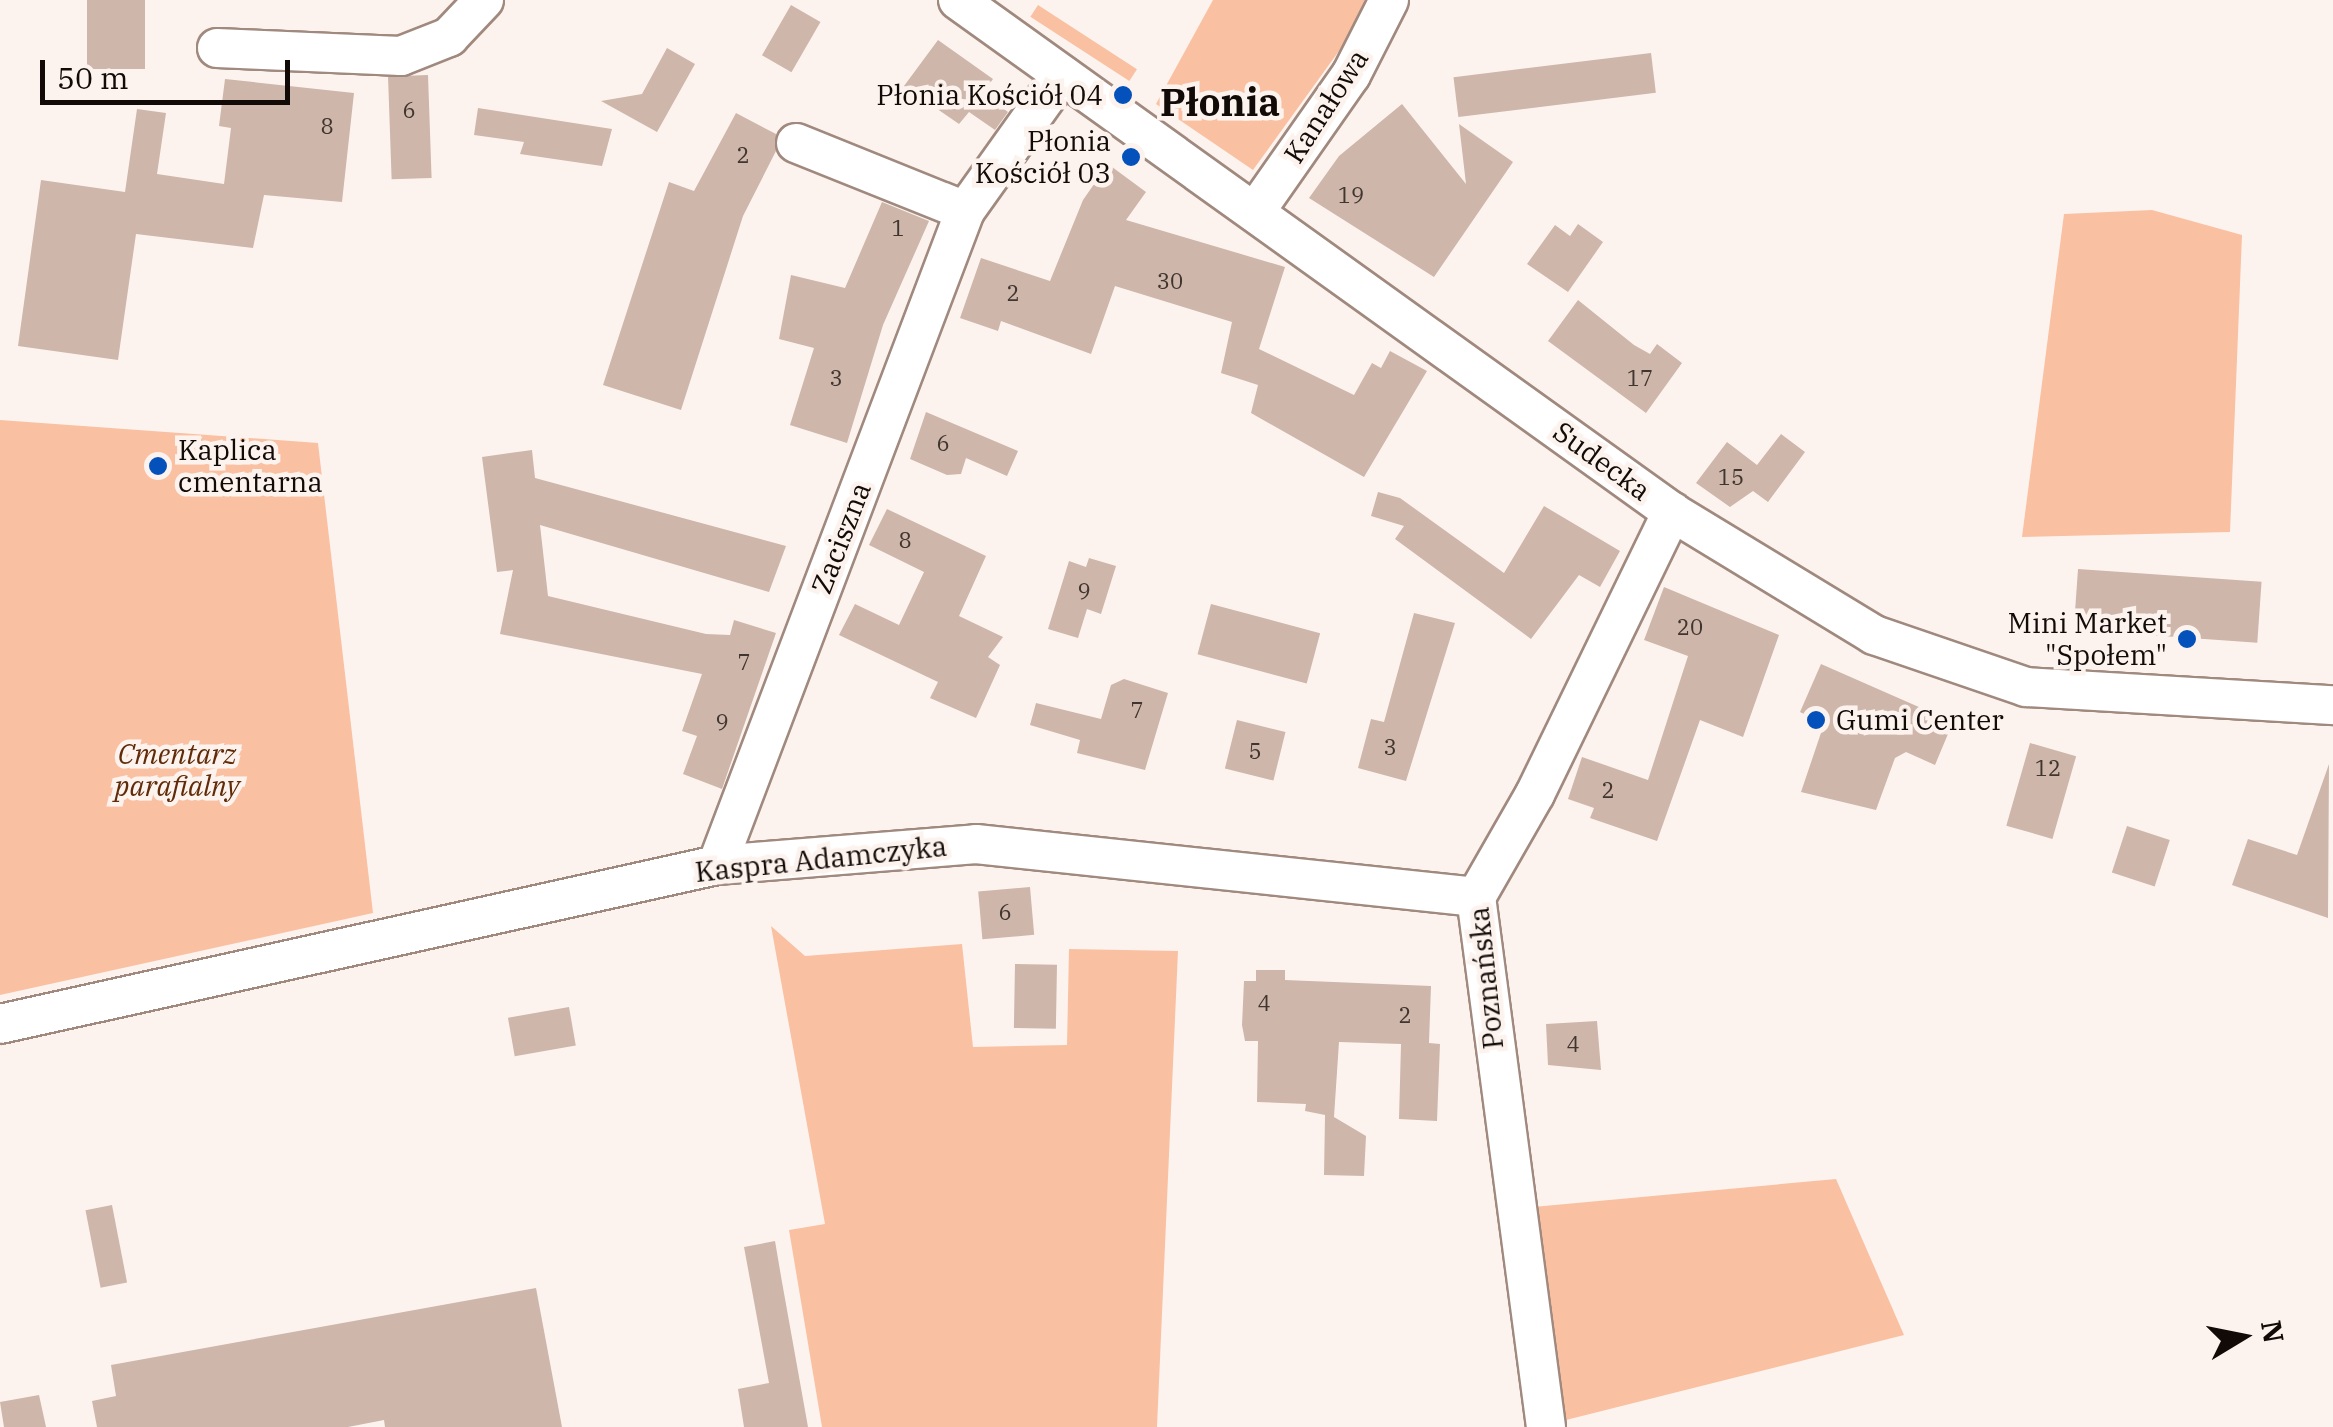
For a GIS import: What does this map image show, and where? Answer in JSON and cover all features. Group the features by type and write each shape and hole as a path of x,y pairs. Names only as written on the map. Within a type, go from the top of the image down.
{"street":[{"path":"217,48 401,56 449,37 484,0"},
{"name":"Sudecka","path":"958,0 1258,210 1672,512 1874,635 2026,687 2333,705"},
{"name":"Kanałowa","path":"1258,210 1351,75 1389,0"},
{"name":"Zaciszna","path":"718,865 965,211 1062,74"},
{"path":"796,143 965,211"},
{"name":"Poznańska","path":"1546,1427 1476,898 1535,794 1672,512"},
{"name":"Kaspra Adamczyka","path":"0,1024 718,865 976,844 1476,898"}],"green space":[{"path":"1213,0 1365,0 1357,26 1253,170 1156,104"},
{"path":"1038,5 1137,69 1129,81 1030,17"},
{"path":"2152,210 2242,235 2230,532 2022,537 2064,214"},
{"name":"Cmentarz parafialny","path":"0,420 318,443 373,913 0,995"},
{"path":"771,926 805,956 962,944 973,1047 1067,1045 1069,949 1178,951 1157,1427 822,1427 789,1230 825,1224"},
{"path":"1836,1179 1904,1335 1566,1420 1533,1207"}],"building":[{"path":"87,0 145,0 145,69 87,69"},
{"path":"791,5 820,22 791,72 762,55"},
{"path":"938,40 993,79 983,93 1008,112 995,130 969,112 959,124 904,86"},
{"path":"667,48 695,64 657,132 601,101 642,94"},
{"path":"1651,53 1656,93 1458,117 1453,77"},
{"path":"428,75 432,178 392,179 388,76"},
{"path":"225,79 354,93 342,202 264,195 253,248 136,234 118,360 18,346 41,180 125,192 137,109 166,113 157,174 224,184 231,128 219,126"},
{"path":"1402,104 1466,184 1459,124 1513,162 1434,277 1309,198 1339,156"},
{"path":"478,108 612,129 602,166 520,154 524,142 474,135"},
{"path":"736,113 776,134 776,151 743,216 681,410 603,385 669,182 694,191"},
{"path":"1108,164 1146,192 1126,220 1285,267 1259,349 1354,395 1372,363 1381,368 1390,351 1427,371 1364,477 1251,413 1258,385 1221,373 1232,322 1115,286 1091,354 1001,321 998,331 960,318 981,258 1050,281 1083,200"},
{"path":"882,202 929,221 883,325 847,443 790,425 814,348 779,339 791,275 845,288"},
{"path":"1578,224 1603,242 1568,292 1527,264 1555,225 1570,236"},
{"path":"1578,300 1634,345 1650,354 1657,344 1682,363 1646,413 1548,341"},
{"path":"926,412 1018,451 1007,476 966,458 961,474 947,475 910,459"},
{"path":"1781,434 1805,452 1768,502 1753,491 1730,507 1696,483 1727,442 1757,465"},
{"path":"532,450 535,478 786,546 769,592 540,525 548,596 706,634 730,635 734,620 776,633 722,789 683,774 697,736 682,731 702,674 500,634 513,570 497,572 482,457"},
{"path":"1378,492 1400,498 1504,573 1544,506 1620,551 1600,587 1579,575 1531,639 1395,539 1404,526 1371,516"},
{"path":"887,509 986,556 959,616 1003,637 988,657 1000,665 976,718 930,698 938,682 839,635 855,604 899,625 924,572 869,545"},
{"path":"1089,558 1116,566 1101,614 1087,609 1078,638 1048,629 1069,561 1086,567"},
{"path":"2078,569 2262,582 2257,643 2074,630"},
{"path":"1664,587 1779,635 1743,737 1700,720 1657,841 1590,818 1594,808 1568,799 1582,757 1648,780 1688,656 1644,640"},
{"path":"1211,604 1320,633 1307,683 1198,654"},
{"path":"1414,613 1455,623 1406,781 1358,768 1371,719 1384,722"},
{"path":"1821,664 1953,722 1935,765 1906,752 1895,758 1876,810 1801,792 1824,724 1800,712"},
{"path":"1124,679 1168,693 1145,770 1077,753 1080,740 1030,725 1036,703 1101,719 1111,685"},
{"path":"1237,720 1286,732 1273,781 1225,769"},
{"path":"2030,743 2076,756 2052,839 2006,826"},
{"path":"2329,764 2328,918 2232,885 2248,839 2297,855"},
{"path":"2127,826 2170,840 2155,887 2112,873"},
{"path":"1030,887 1034,935 982,939 978,892"},
{"path":"1015,964 1057,965 1056,1029 1014,1028"},
{"path":"1256,970 1285,970 1285,980 1431,986 1429,1043 1440,1044 1437,1121 1399,1119 1401,1044 1339,1042 1334,1117 1366,1136 1364,1176 1324,1175 1325,1115 1305,1111 1306,1104 1257,1102 1258,1041 1245,1041 1242,1025 1244,981 1256,981"},
{"path":"569,1007 576,1045 515,1056 508,1018"},
{"path":"1597,1021 1601,1070 1548,1065 1546,1024"},
{"path":"112,1205 127,1283 101,1288 85,1210"},
{"path":"775,1241 808,1427 744,1427 738,1389 769,1383 744,1247"},
{"path":"536,1288 562,1427 385,1427 384,1420 348,1427 97,1427 92,1401 116,1396 111,1365"},
{"path":"39,1395 46,1427 4,1427 0,1402"}],"place":[{"name":"Płonia Kościół 04","path":"1123,95"},
{"name":"Płonia Kościół 03","path":"1131,157"},
{"name":"Kaplica cmentarna","path":"158,466"},
{"name":"Mini Market \"Społem\"","path":"2187,639"},
{"name":"Gumi Center","path":"1816,720"}],"district":[{"name":"Płonia","path":"1220,102"}]}
